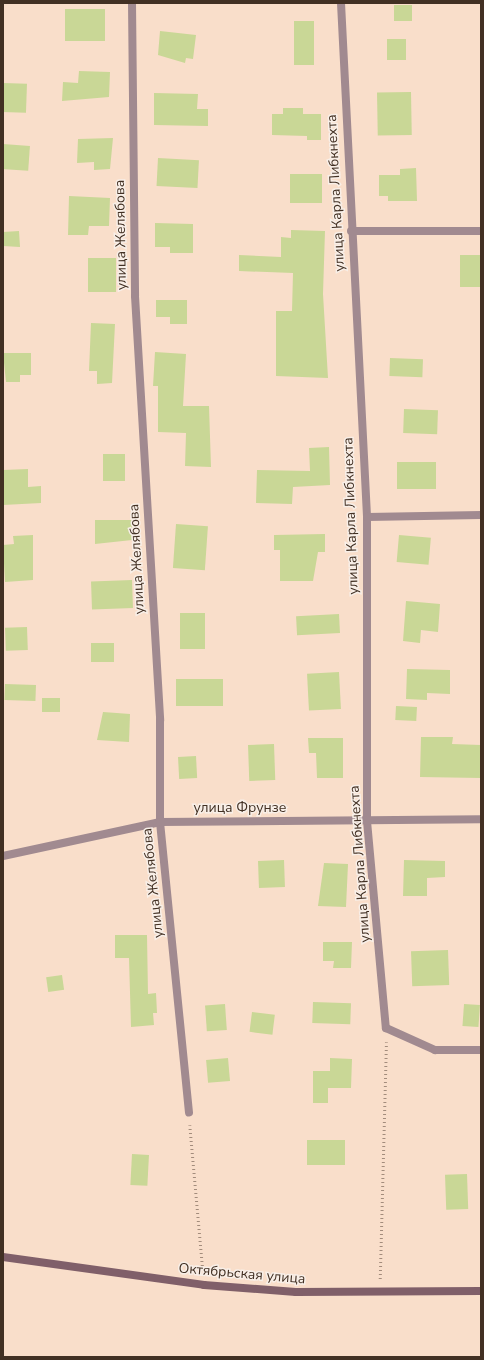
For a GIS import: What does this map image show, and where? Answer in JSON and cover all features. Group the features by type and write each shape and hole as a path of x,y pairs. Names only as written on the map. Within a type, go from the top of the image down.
{"main road":[{"name":"Октябрьская улица","path":"3,1257 204,1285 296,1292 380,1293 481,1291"}],"street":[{"name":"улица Желябова","path":"132,3 134,296 160,720 160,822 189,1113"},
{"name":"улица Карла Либкнехта","path":"341,3 366,517 367,821 386,1028"},
{"path":"351,232 481,230"},
{"path":"366,517 481,515"},
{"name":"улица Фрунзе","path":"3,856 160,822 481,819"},
{"path":"386,1028 435,1050 481,1050"}],"path":[{"path":"380,1293 386,1028"},
{"path":"189,1113 204,1285"}],"building":[{"path":"394,5 412,5 412,21 394,21"},
{"path":"65,9 105,9 105,41 65,41"},
{"path":"294,21 314,21 314,65 294,65"},
{"path":"160,31 196,35 193,59 186,58 185,63 158,55"},
{"path":"387,39 406,39 406,60 387,60"},
{"path":"79,71 110,72 109,97 62,101 63,82 78,83"},
{"path":"3,83 27,84 26,113 3,112"},
{"path":"411,92 412,135 378,136 377,93"},
{"path":"154,93 198,94 197,109 208,109 208,126 154,125"},
{"path":"283,108 303,108 303,114 321,114 321,140 307,140 307,136 272,135 272,114 283,114"},
{"path":"113,138 110,169 94,170 94,162 77,163 78,139"},
{"path":"3,144 30,146 28,171 3,169"},
{"path":"158,158 199,160 197,188 157,186"},
{"path":"416,168 417,201 388,201 388,196 379,196 379,175 400,175 400,169"},
{"path":"290,174 322,174 322,203 290,203"},
{"path":"69,196 110,198 109,226 89,226 88,235 68,235"},
{"path":"155,223 193,224 193,253 170,253 170,247 155,247"},
{"path":"291,230 325,231 323,294 328,378 276,376 276,311 292,311 293,273 239,271 239,255 281,257 281,237 291,238"},
{"path":"19,231 20,247 3,246 3,232"},
{"path":"460,255 481,255 481,287 460,287"},
{"path":"88,258 116,258 116,292 88,292"},
{"path":"156,300 187,300 187,324 170,324 170,317 156,317"},
{"path":"91,323 115,324 112,383 97,384 97,371 89,371"},
{"path":"155,352 186,354 183,406 209,406 211,467 185,466 186,433 158,432 158,386 153,386"},
{"path":"3,353 31,353 31,375 20,375 20,382 6,382"},
{"path":"390,358 423,359 422,377 389,376"},
{"path":"404,409 438,410 437,434 403,433"},
{"path":"329,447 330,485 293,487 292,504 256,503 257,470 310,471 309,448"},
{"path":"103,454 125,454 125,481 103,481"},
{"path":"397,462 436,462 436,489 397,489"},
{"path":"28,469 28,487 41,486 41,503 3,505 3,470"},
{"path":"95,520 132,520 132,540 95,544"},
{"path":"176,524 208,526 205,570 173,568"},
{"path":"325,534 325,552 318,552 313,581 280,581 280,550 274,550 274,535"},
{"path":"33,535 33,580 5,582 3,545 14,544 13,536"},
{"path":"399,535 431,538 429,565 397,562"},
{"path":"132,580 133,608 92,609 91,581"},
{"path":"406,601 440,604 438,632 421,630 420,643 403,641"},
{"path":"180,613 205,613 205,649 180,649"},
{"path":"339,614 340,633 297,635 296,616"},
{"path":"27,627 28,650 6,651 5,628"},
{"path":"91,643 114,643 114,662 91,662"},
{"path":"407,669 450,670 450,694 427,693 427,700 406,699"},
{"path":"339,672 341,709 309,711 307,674"},
{"path":"176,679 223,679 223,706 176,706"},
{"path":"5,684 36,685 35,701 4,700"},
{"path":"42,698 60,698 60,712 42,712"},
{"path":"396,706 417,707 416,721 395,720"},
{"path":"103,712 130,714 129,742 97,740"},
{"path":"421,737 453,737 452,744 481,745 481,778 420,777"},
{"path":"308,738 343,738 343,778 317,778 316,753 309,753"},
{"path":"274,744 275,780 249,781 248,745"},
{"path":"196,756 197,778 179,779 178,757"},
{"path":"284,860 285,887 259,888 258,861"},
{"path":"404,860 445,861 445,877 427,878 427,896 403,896"},
{"path":"324,863 348,864 346,907 318,906"},
{"path":"115,935 147,935 148,994 156,993 157,1013 153,1013 154,1025 131,1027 129,958 115,958"},
{"path":"323,942 352,942 351,968 333,968 334,961 323,961"},
{"path":"448,950 449,985 412,986 411,951"},
{"path":"62,975 64,990 48,992 46,977"},
{"path":"313,1002 351,1003 350,1024 312,1023"},
{"path":"225,1004 227,1030 207,1031 205,1005"},
{"path":"464,1004 480,1005 478,1027 462,1026"},
{"path":"252,1012 275,1015 272,1035 250,1032"},
{"path":"228,1058 230,1081 208,1083 206,1060"},
{"path":"330,1058 352,1059 351,1088 328,1088 328,1103 313,1103 313,1071 330,1071"},
{"path":"307,1140 345,1140 345,1165 307,1165"},
{"path":"132,1154 149,1155 147,1186 130,1185"},
{"path":"467,1174 468,1209 446,1210 445,1175"}]}
